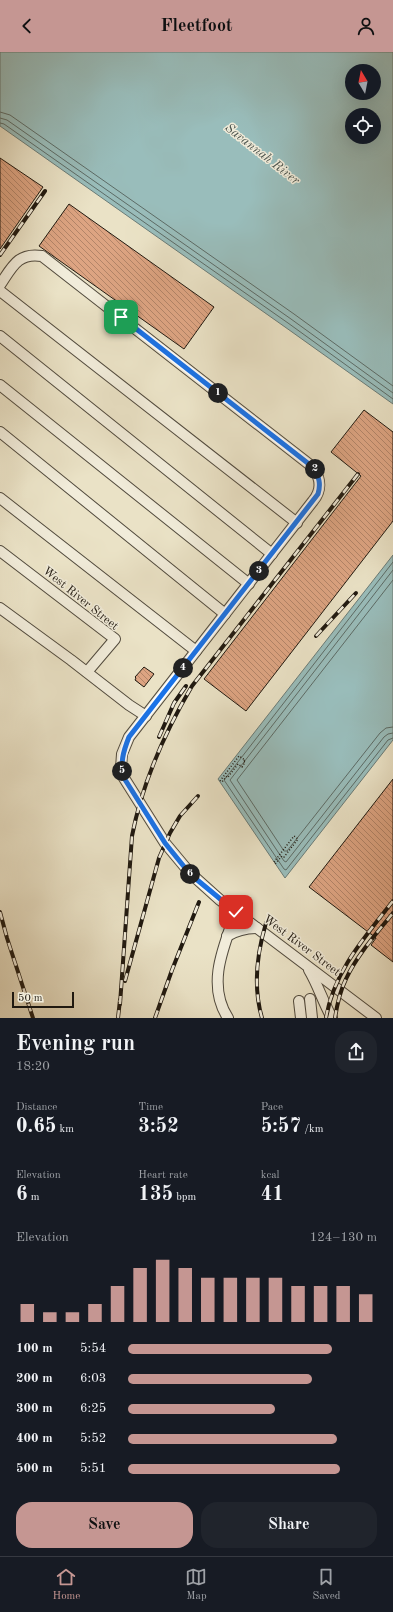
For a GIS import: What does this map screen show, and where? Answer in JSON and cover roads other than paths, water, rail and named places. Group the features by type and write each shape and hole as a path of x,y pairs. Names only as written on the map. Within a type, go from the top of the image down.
{"lane":[{"name":"West River Street","path":"0,285 16,261 34,254 42,256 314,468 318,475 320,487 318,494 297,523 129,737 122,754 121,768 124,778 165,843 190,874 236,912 376,1018"},
{"path":"0,291 297,523"},
{"path":"0,336 272,554"},
{"path":"0,385 249,584"},
{"path":"0,432 225,614"},
{"path":"0,498 196,651"},
{"name":"West River Street","path":"0,552 114,639 87,672"},
{"path":"0,608 129,705 146,716"},
{"path":"228,1018 220,999 217,983 218,968 227,936 236,912"},
{"path":"227,936 237,930 257,928"},
{"path":"306,965 315,980 332,1018"},
{"path":"301,1018 304,1000"},
{"path":"304,1000 307,1018"},
{"path":"304,1000 312,1018"}],"water":[{"name":"Savannah River","path":"0,52 393,52 393,404 0,126"},
{"path":"393,555 393,740 285,878 218,779"}],"railway":[{"path":"0,255 45,191"},
{"path":"120,1004 132,836 148,778 164,740 192,686 358,474"},
{"path":"316,636 356,593"},
{"path":"159,737 174,703 186,686"},
{"path":"125,981 159,858 170,833 180,816 198,796"},
{"path":"326,1018 330,1001 343,970 362,941 393,901"},
{"path":"155,1018 199,902"},
{"path":"0,912 33,1018"},
{"path":"335,1018 340,993 351,970 368,944 393,913"},
{"path":"262,1018 259,1006 257,970 260,946 266,923"},
{"path":"118,1018 120,1000"}]}
